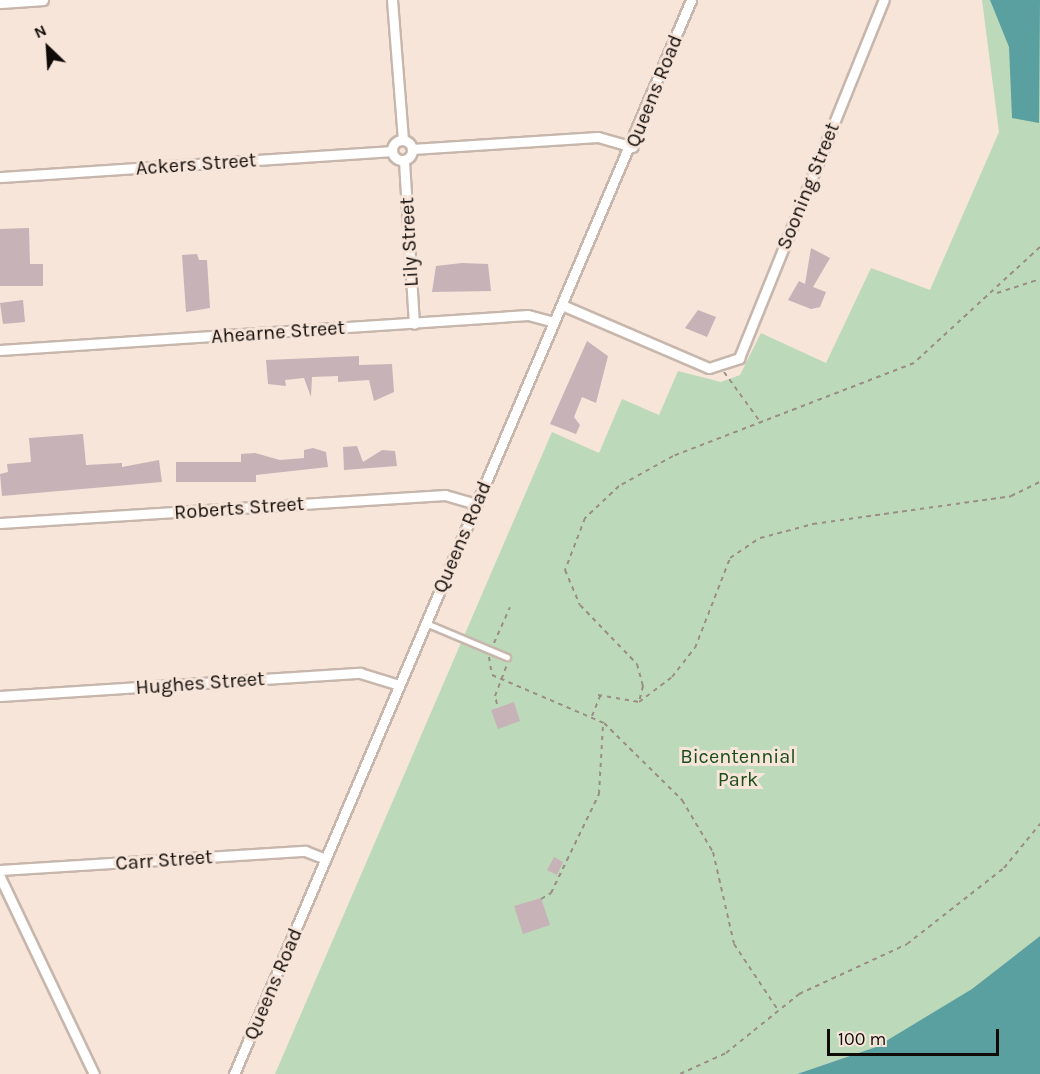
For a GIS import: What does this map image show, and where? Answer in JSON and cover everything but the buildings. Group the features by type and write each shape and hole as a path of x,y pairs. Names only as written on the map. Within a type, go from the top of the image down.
{"street":[{"path":"0,3 43,0"},
{"path":"393,0 403,140 412,149 598,137 633,147"},
{"name":"Queens Road","path":"234,1074 554,322 633,147 691,0"},
{"name":"Sooning Street","path":"724,366 739,358 884,0"},
{"path":"403,140 392,151 404,161 412,149"},
{"name":"Ackers Street","path":"0,177 392,151"},
{"name":"Lily Street","path":"404,161 414,324"},
{"path":"562,304 709,368 724,366"},
{"name":"Ahearne Street","path":"0,350 528,315 554,322"},
{"name":"Roberts Street","path":"0,523 445,495 476,504"},
{"name":"Hughes Street","path":"0,696 360,673 399,685"},
{"name":"Carr Street","path":"0,870 305,851 326,859"},
{"path":"0,877 94,1074"}],"lane":[{"path":"425,623 508,657"}],"path":[{"path":"639,702 641,675 632,655 580,605 568,585 565,570 572,541 599,502 644,470 914,363 994,293 1040,247"},
{"path":"994,293 1040,279"},
{"path":"724,366 761,423"},
{"path":"592,716 599,695 639,702 672,677 695,648 730,558 760,538 813,524 1011,496 1040,482"},
{"path":"495,643 510,607"},
{"path":"497,704 501,679 508,657"},
{"path":"489,658 488,671 501,679 604,723 695,817 713,852 734,944 778,1010"},
{"path":"541,899 550,893 597,799 604,723"},
{"path":"680,1074 726,1053 799,994 888,957 1005,868 1040,824"}],"green space":[{"name":"Bicentennial Park","path":"982,0 1040,0 1040,936 973,989 876,1047 797,1074 275,1074 552,432 599,453 622,399 659,415 678,371 721,382 740,375 761,333 826,363 871,268 930,290 999,132"}],"water":[{"path":"990,0 1040,0 1039,123 1012,118 1009,47"},
{"path":"1040,936 1040,1074 797,1074 876,1047 972,989"}]}
